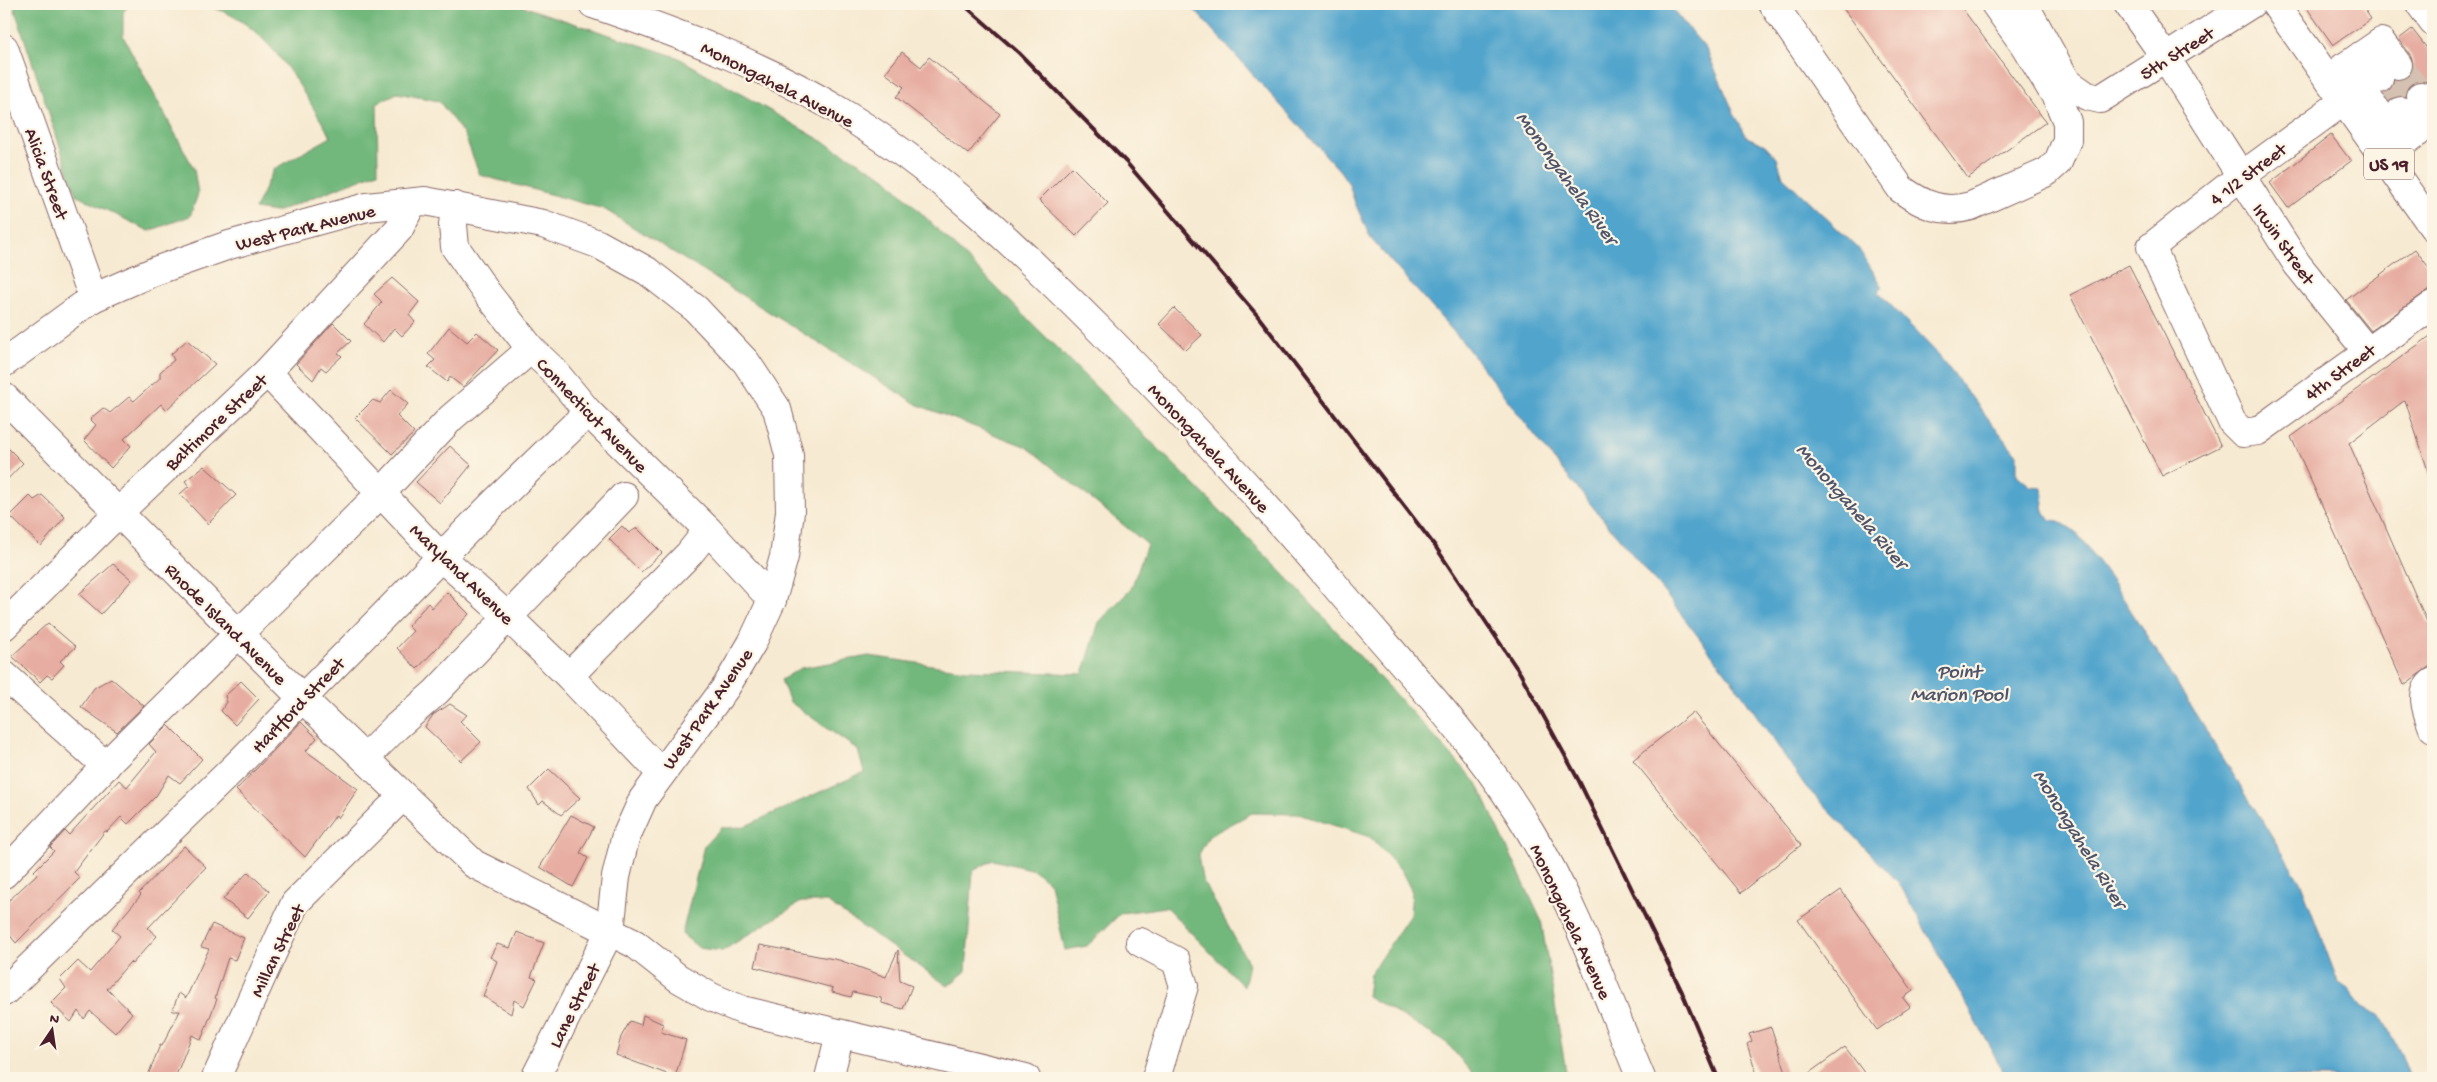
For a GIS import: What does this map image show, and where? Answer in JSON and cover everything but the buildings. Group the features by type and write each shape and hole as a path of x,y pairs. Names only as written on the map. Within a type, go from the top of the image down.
{"street":[{"name":"Monongahela Avenue","path":"593,4 675,32 760,70 840,111 914,160 988,222 1058,287 1169,400 1297,542 1483,761 1530,830 1567,900 1641,1078"},
{"path":"1773,4 1901,189 1918,202 1930,207 1958,210 2047,172 2058,162 2067,140 2067,122 2058,100 2023,43 1995,4"},
{"name":"5th Street","path":"2024,4 2067,82 2087,96 2100,99 2251,4"},
{"name":"Irwin Street","path":"2128,4 2166,58 2240,178 2297,264 2367,350"},
{"name":"US 19","path":"2274,4 2345,67 2344,101 2413,125 2433,227"},
{"path":"2420,4 2433,22"},
{"name":"Alicia Street","path":"4,48 93,298"},
{"path":"2345,67 2389,72"},
{"path":"2345,67 2413,125"},
{"name":"4 1/2 Street","path":"2243,433 2232,422 2151,247 2344,101"},
{"name":"West Park Avenue","path":"4,363 93,298 155,271 229,245 366,207 425,201 544,224 606,248 647,271 696,309 746,362 777,409 789,455 790,512 784,557 772,600 752,643 726,686 643,799 625,838 616,877 610,932"},
{"name":"Baltimore Street","path":"4,626 118,513 267,372 399,229 412,203"},
{"name":"Connecticut Avenue","path":"455,206 453,225 456,247 487,294 531,349 553,370 588,412 708,530 772,600"},
{"name":"4th Street","path":"2243,433 2258,431 2367,350 2433,305"},
{"path":"4,874 106,766 382,492 451,418 531,349"},
{"name":"Maryland Avenue","path":"267,372 323,434 382,492 442,558 507,616 568,676 661,773"},
{"name":"Rhode Island Avenue","path":"4,397 302,698 474,864 610,932"},
{"name":"Hartford Street","path":"9,976 228,774 442,558 494,502 588,412"},
{"path":"365,758 396,727 436,692 624,496"},
{"path":"568,676 689,554 708,530"},
{"path":"4,675 106,766"},
{"path":"2429,690 2433,728"},
{"name":"Millan Street","path":"216,1078 295,903 403,796"},
{"path":"610,932 635,944 678,978 711,997 742,1010 1026,1078"},
{"name":"Lane Street","path":"535,1078 610,932"},
{"path":"1140,942 1176,961 1184,986 1156,1078"},
{"path":"830,1078 840,1034"}],"green space":[{"path":"13,4 130,4 123,12 123,36 194,169 198,194 190,216 149,231 76,195"},
{"path":"196,4 515,4 677,57 886,178 1279,569 1477,783 1541,920 1567,1078 1476,1078 1447,1043 1367,996 1370,974 1410,915 1412,892 1401,870 1370,837 1299,814 1252,813 1209,836 1198,856 1202,879 1249,964 1244,987 1166,907 1121,913 1087,946 1065,950 1050,883 1034,870 993,860 973,871 966,971 948,986 827,902 801,902 722,951 699,948 682,934 704,846 721,828 743,827 864,772 858,750 790,702 781,680 801,668 869,656 966,670 1083,674 1099,622 1131,589 1147,544 1027,447 918,405 604,209 480,175 465,136 439,101 397,93 377,103 378,172 276,212 255,209 274,169 331,137 292,74 260,36 241,21 220,10"}],"water":[{"name":"Point Marion Pool","path":"1189,4 1668,4 1706,49 1734,113 1747,137 1765,145 1777,158 1783,177 1858,248 1883,287 1878,292 1936,352 2017,455 2017,475 2030,486 2041,487 2044,495 2042,508 2050,520 2059,521 2076,532 2113,582 2300,881 2338,982 2348,989 2362,1007 2381,1016 2401,1054 2410,1078 2005,1078 1992,1050 1899,883 1806,787 1737,687 1667,596 1558,465 1461,340 1371,239 1349,184 1340,171"}],"tunnel":[{"path":"2398,65 2420,96"},
{"path":"2379,79 2401,111"}],"railway":[{"path":"963,4 1019,53 1126,162 1257,315 1435,546 1520,673 1579,781 1682,992 1718,1078"}],"water label":[{"name":"Monongahela River","path":"1568,177"},
{"name":"Monongahela River","path":"1853,505"},
{"name":"Monongahela River","path":"2081,838"}]}
